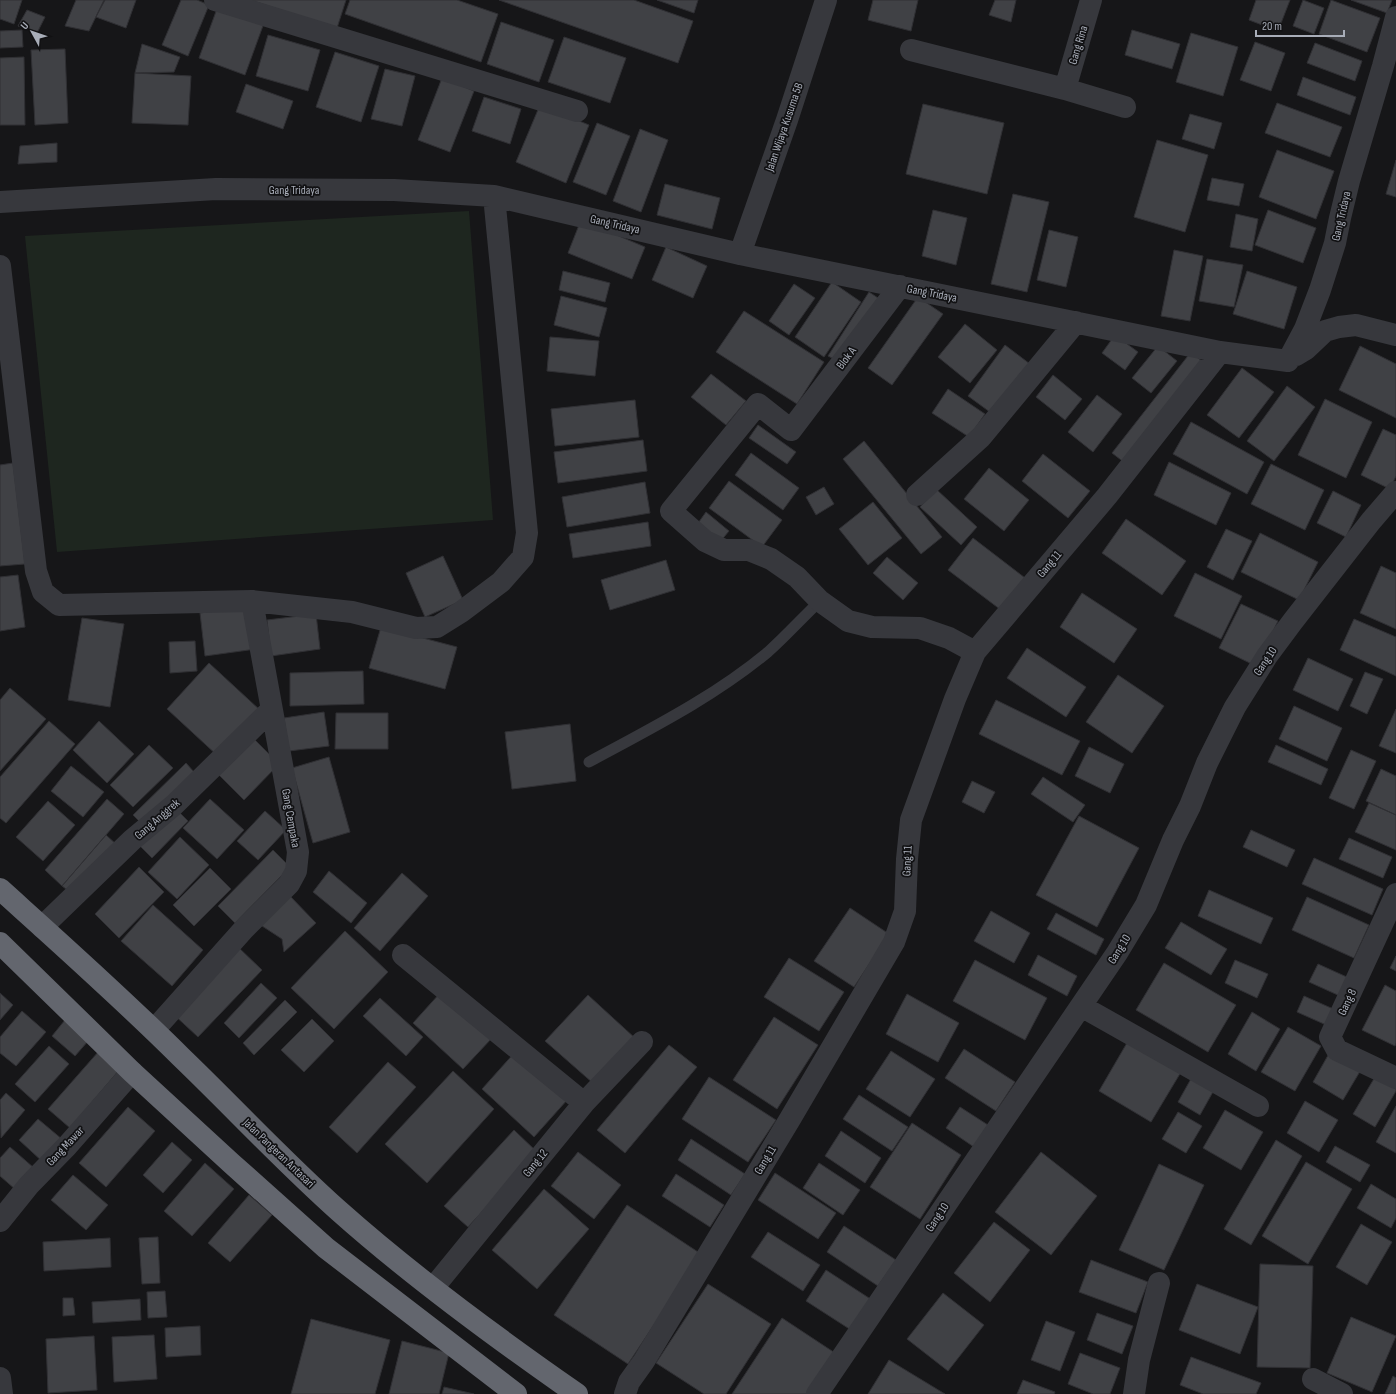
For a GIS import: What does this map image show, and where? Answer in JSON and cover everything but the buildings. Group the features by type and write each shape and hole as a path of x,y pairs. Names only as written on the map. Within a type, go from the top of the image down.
{"highway":[{"name":"Jalan Pangeran Antasari","path":"0,889 154,1030 248,1124 337,1209 380,1247 521,1355 577,1394"},
{"path":"0,943 132,1072 326,1248 516,1394"}],"street":[{"path":"214,0 578,111"},
{"name":"Jalan Wijaya Kusuma 5B","path":"740,254 787,120 826,0"},
{"name":"Gang Rina","path":"1065,89 1091,0"},
{"name":"Gang Tridaya","path":"0,202 216,189 394,190 494,196 740,254 1220,352 1288,361 1305,329 1333,250 1349,182 1396,17"},
{"path":"911,50 1065,89 1125,107"},
{"path":"0,266 36,571 43,592 59,605 252,601 352,612 416,628 437,627 461,612 501,582 522,557 527,533 494,196"},
{"name":"Blok A","path":"820,601 797,577 771,559 749,550 724,550 706,541 671,511 758,404 791,430 900,286"},
{"path":"917,495 981,437 1076,322"},
{"path":"1288,361 1306,349 1325,330 1356,325 1396,335"},
{"name":"Gang 11","path":"625,1394 629,1382 644,1361 786,1126 894,942 905,911 906,859 911,820 955,699 975,652 1107,496 1220,352"},
{"name":"Gang 10","path":"817,1394 1117,953 1146,905 1207,764 1235,707 1267,656 1371,521 1396,492"},
{"name":"Gang Cempaka","path":"154,1030 244,929 289,884 296,871 298,852 252,601"},
{"path":"820,601 848,621 872,627 920,628 949,638 975,652"},
{"name":"Gang Anggrek","path":"42,927 132,840 174,806 271,710"},
{"name":"Gang 8","path":"1396,894 1330,1037 1337,1050 1396,1078"},
{"path":"403,955 584,1103"},
{"path":"1081,1006 1258,1106"},
{"name":"Gang 12","path":"433,1288 584,1103 642,1042"},
{"name":"Gang Mawar","path":"0,1221 29,1184 67,1146 132,1072"},
{"path":"1134,1394 1139,1360 1159,1283"},
{"path":"0,1378 2,1394"},
{"path":"1314,1379 1342,1394"}],"lane":[{"path":"589,762 668,720 722,686 768,652 820,601"}],"shaded area":[{"path":"469,211 493,520 57,552 25,236"}]}
